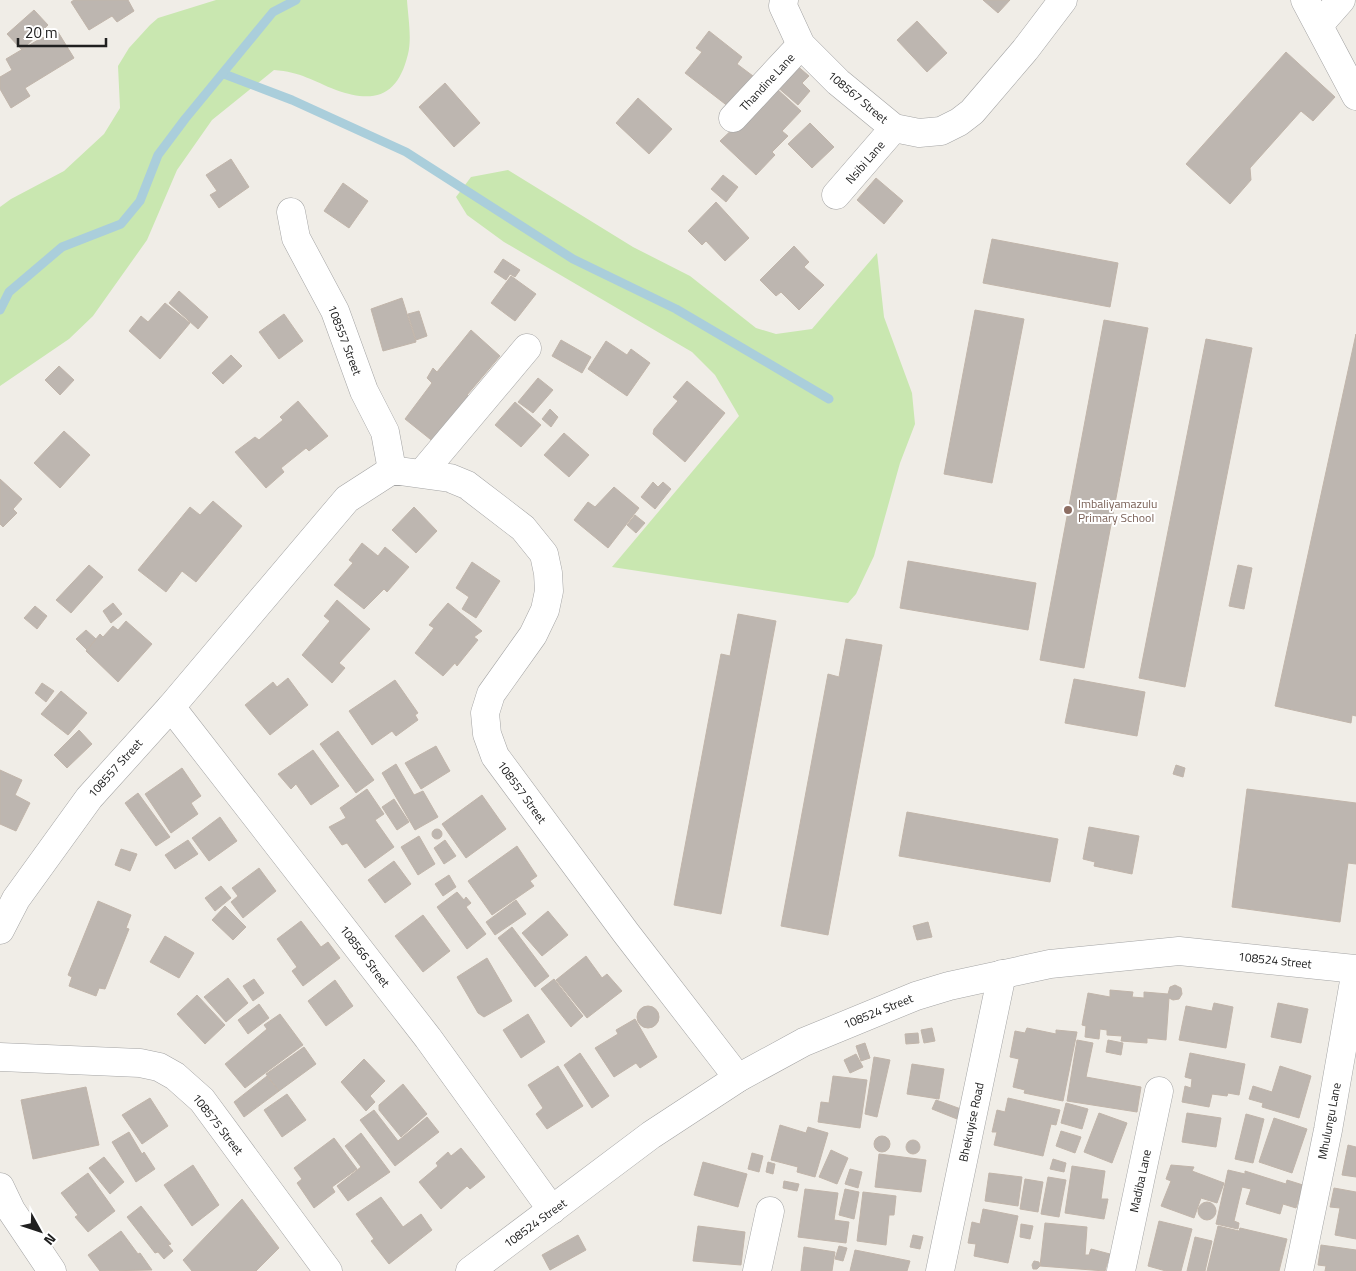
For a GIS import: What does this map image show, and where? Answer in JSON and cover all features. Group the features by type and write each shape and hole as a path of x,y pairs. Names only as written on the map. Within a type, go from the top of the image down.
{"street":[{"name":"108567 Street","path":"784,0 783,6 801,45 838,82 894,128 927,132 941,131 959,122 989,92 1064,0"},
{"path":"1305,0 1356,96"},
{"path":"1319,25 1341,0"},
{"name":"Thandine Lane","path":"733,118 801,45"},
{"name":"Nsibi Lane","path":"836,196 894,128"},
{"name":"108557 Street","path":"291,212 296,238 335,311 364,391 385,432 392,470"},
{"path":"422,473 527,348"},
{"name":"108557 Street","path":"0,930 16,899 89,798 171,706 347,499 392,470 450,478 467,485 523,528 544,554 548,573 549,591 545,610 533,635 491,694 485,713 487,734 495,756 620,925 738,1078"},
{"name":"108566 Street","path":"171,706 428,1038 552,1210"},
{"name":"108524 Street","path":"470,1271 651,1135 738,1078 804,1042 916,996 1050,964 1179,951 1356,970"},
{"name":"Mhulungu Lane","path":"1298,1271 1328,1130 1356,970"},
{"name":"Bhekuyise Road","path":"940,1271 1002,974"},
{"name":"108575 Street","path":"0,1057 140,1063 159,1067 175,1076 202,1100 328,1271"},
{"name":"Madiba Lane","path":"1121,1271 1159,1091"},
{"path":"0,1187 11,1210 52,1271"},
{"path":"757,1271 770,1212"}],"green space":[{"path":"216,0 407,0 410,41 404,68 391,88 373,96 350,94 299,75 274,70 212,120 177,170 147,240 93,316 69,339 0,386 0,207 11,199 64,171 104,134 120,108 118,66 129,48 150,25 158,18"},
{"path":"508,170 633,247 690,276 756,328 776,334 812,329 877,253 884,317 912,393 915,424 900,463 874,556 856,594 848,603 612,567 739,416 715,375 692,352 504,242 467,215 456,197 471,177"}],"building":[{"path":"74,0 128,0 134,11 117,22 112,16 89,30 71,2"},
{"path":"983,0 1010,0 998,13"},
{"path":"34,10 48,25 22,50 7,34"},
{"path":"917,21 947,53 927,72 897,40"},
{"path":"709,31 742,57 737,64 753,76 729,107 685,73 702,52 696,48"},
{"path":"58,32 74,58 25,88 30,96 11,108 0,89 0,77 12,70 6,59 43,37 45,39"},
{"path":"1286,52 1335,97 1313,121 1301,111 1250,168 1251,180 1230,204 1186,164"},
{"path":"794,63 809,76 802,83 810,91 798,105 775,85"},
{"path":"445,83 480,123 454,147 419,107"},
{"path":"776,88 801,111 782,131 788,136 772,152 775,155 756,175 720,141"},
{"path":"638,98 672,129 649,154 616,123"},
{"path":"810,123 834,147 812,168 788,144"},
{"path":"231,159 249,187 219,208 210,195 217,191 206,175"},
{"path":"723,175 738,187 726,202 711,189"},
{"path":"876,178 903,201 884,224 857,200"},
{"path":"343,183 368,201 349,228 324,211"},
{"path":"716,202 749,238 725,261 706,241 702,245 688,231"},
{"path":"992,239 1118,263 1110,307 983,283"},
{"path":"794,246 809,262 804,267 824,285 799,310 781,292 776,296 760,280"},
{"path":"503,259 520,270 515,277 510,274 506,280 494,272"},
{"path":"511,276 536,294 515,321 491,303"},
{"path":"179,291 208,317 198,329 169,303"},
{"path":"402,298 416,342 383,351 371,309"},
{"path":"165,303 190,323 160,359 129,331 141,316 148,322"},
{"path":"975,310 1024,319 992,483 944,474"},
{"path":"419,311 427,336 416,340 408,314"},
{"path":"284,314 303,341 279,359 259,332"},
{"path":"1104,320 1148,328 1084,668 1040,660"},
{"path":"471,330 500,356 467,395 472,398 435,443 405,419 432,383 427,378 433,368 437,372"},
{"path":"1356,334 1356,716 1352,715 1351,723 1275,706"},
{"path":"1206,339 1252,348 1185,687 1139,678"},
{"path":"561,340 591,357 582,373 552,356"},
{"path":"606,341 627,355 631,349 650,363 627,396 588,369"},
{"path":"231,355 242,366 223,384 212,373"},
{"path":"59,366 74,380 60,395 45,380"},
{"path":"538,378 553,390 533,413 518,402"},
{"path":"687,381 725,413 685,462 653,434 654,429 678,401 673,397"},
{"path":"298,401 328,436 309,451 306,448 281,468 284,472 266,488 235,452 255,437 259,440 283,420 280,417"},
{"path":"515,402 541,425 521,447 495,425"},
{"path":"550,409 558,417 551,427 542,419"},
{"path":"64,431 90,455 60,488 34,463"},
{"path":"564,433 589,455 569,477 544,455"},
{"path":"0,479 22,499 13,509 17,513 3,527 0,524"},
{"path":"653,482 658,487 663,482 671,489 655,509 641,497"},
{"path":"614,487 639,508 608,548 574,520 588,502 595,507"},
{"path":"213,501 242,526 196,582 182,571 166,592 138,570 190,507 200,515"},
{"path":"414,507 437,531 416,553 392,530"},
{"path":"635,515 645,523 636,533 627,525"},
{"path":"362,543 378,556 385,547 409,567 387,592 384,589 364,609 334,585 353,563 349,560"},
{"path":"908,561 1036,583 1028,630 900,608"},
{"path":"472,562 500,581 476,618 462,609 469,597 456,588"},
{"path":"89,565 103,577 71,613 56,600"},
{"path":"1238,565 1252,568 1244,609 1229,606"},
{"path":"337,600 370,629 339,663 345,668 332,683 302,655 330,621 324,616"},
{"path":"113,603 122,614 111,623 103,611"},
{"path":"448,603 482,631 474,637 478,640 457,666 455,663 443,676 415,653 434,628 429,625"},
{"path":"35,606 47,616 37,629 24,618"},
{"path":"738,614 776,621 721,914 674,905 721,654 730,656"},
{"path":"126,621 152,644 118,682 86,651 100,634 103,637 113,626 118,630"},
{"path":"86,630 96,639 87,650 76,639"},
{"path":"846,639 882,645 828,935 781,926 828,674 839,677"},
{"path":"288,678 308,705 270,735 245,705 273,682 277,687"},
{"path":"1074,679 1145,692 1137,736 1065,723"},
{"path":"395,680 418,713 415,715 418,720 396,736 392,731 372,745 349,711"},
{"path":"42,683 54,691 46,702 35,693"},
{"path":"61,691 87,713 68,735 41,714"},
{"path":"79,730 92,744 67,768 54,755"},
{"path":"338,731 374,780 356,793 320,744"},
{"path":"436,746 450,771 421,789 405,763"},
{"path":"313,750 339,786 311,805 296,784 291,789 278,774"},
{"path":"396,764 414,795 423,791 438,817 415,830 382,773"},
{"path":"1176,765 1185,768 1183,777 1173,774"},
{"path":"182,768 201,796 191,803 198,814 171,833 145,794"},
{"path":"0,770 22,780 15,795 30,803 16,831 0,824"},
{"path":"367,789 384,814 375,820 394,847 365,868 347,843 342,845 329,827 346,818 340,808"},
{"path":"1247,789 1356,803 1356,864 1348,863 1340,922 1232,907"},
{"path":"138,793 170,837 156,846 125,803"},
{"path":"482,795 506,829 466,858 442,824"},
{"path":"394,799 409,822 397,830 382,807"},
{"path":"907,812 1058,839 1050,882 899,856"},
{"path":"220,817 237,841 209,861 192,838"},
{"path":"1089,827 1139,836 1132,874 1094,866 1095,862 1083,859"},
{"path":"435,829 439,829 442,834 441,838 435,839 432,836 432,832"},
{"path":"419,836 435,864 418,875 401,847"},
{"path":"188,840 198,854 175,869 165,855"},
{"path":"445,840 456,856 444,864 434,848"},
{"path":"517,846 537,876 530,881 534,886 492,915 468,881"},
{"path":"121,849 137,854 130,871 115,865"},
{"path":"394,861 411,884 385,903 368,880"},
{"path":"259,868 276,891 243,918 231,902 238,896 232,888"},
{"path":"449,875 456,887 443,896 435,884"},
{"path":"221,886 231,898 215,911 205,898"},
{"path":"457,892 464,900 466,897 471,903 466,907 486,934 467,949 437,907"},
{"path":"516,900 526,914 495,935 486,922"},
{"path":"98,901 131,915 126,928 129,929 105,989 99,988 96,996 69,986 72,977 68,975"},
{"path":"225,906 246,927 233,940 212,920"},
{"path":"548,911 568,935 542,956 522,933"},
{"path":"423,915 450,951 423,972 395,936"},
{"path":"301,921 321,947 328,942 340,958 303,986 292,971 297,967 277,939"},
{"path":"928,922 932,937 917,940 913,926"},
{"path":"512,927 549,976 535,987 498,938"},
{"path":"165,936 194,953 179,978 150,962"},
{"path":"586,956 602,978 607,974 622,991 587,1018 556,980"},
{"path":"487,958 512,1001 484,1017 478,1013 457,977"},
{"path":"228,978 248,1003 226,1022 204,997"},
{"path":"254,979 264,993 253,1001 243,986"},
{"path":"554,979 583,1016 571,1027 541,989"},
{"path":"335,980 353,1006 326,1026 308,1001"},
{"path":"1175,985 1181,988 1182,994 1179,999 1173,1000 1169,998 1166,1040 1147,1038 1147,1043 1121,1041 1122,1036 1107,1035 1107,1030 1100,1029 1099,1039 1085,1037 1086,1026 1082,1025 1088,993 1110,997 1110,990 1133,992 1132,997 1144,998 1144,992 1168,994 1170,987"},
{"path":"197,995 225,1025 205,1044 177,1014"},
{"path":"1214,1003 1233,1007 1226,1048 1179,1040 1186,1006 1212,1011"},
{"path":"1278,1003 1308,1009 1301,1043 1271,1037"},
{"path":"259,1004 269,1018 248,1034 238,1020"},
{"path":"648,1006 656,1009 659,1017 656,1025 648,1028 640,1025 637,1017 640,1009"},
{"path":"280,1014 303,1045 245,1088 225,1064 267,1029 264,1025"},
{"path":"528,1014 545,1042 521,1058 503,1030"},
{"path":"635,1019 657,1057 640,1068 636,1063 614,1077 595,1048 618,1034 616,1030"},
{"path":"932,1028 935,1041 924,1043 921,1030"},
{"path":"1027,1028 1056,1034 1056,1030 1077,1032 1063,1101 1024,1093 1025,1090 1013,1087 1019,1059 1010,1057 1015,1031 1025,1033"},
{"path":"918,1033 919,1043 906,1044 905,1034"},
{"path":"1077,1040 1093,1043 1086,1077 1141,1087 1137,1112 1067,1101"},
{"path":"1108,1040 1123,1043 1121,1055 1106,1052"},
{"path":"865,1043 870,1058 861,1061 856,1046"},
{"path":"304,1047 316,1064 279,1091 266,1074"},
{"path":"580,1053 609,1096 592,1108 564,1065"},
{"path":"1190,1053 1245,1064 1239,1095 1228,1093 1227,1096 1212,1094 1209,1107 1182,1102 1185,1086 1191,1088 1192,1079 1185,1077"},
{"path":"856,1054 863,1067 850,1073 844,1060"},
{"path":"874,1057 890,1060 877,1117 865,1114"},
{"path":"364,1059 385,1081 370,1096 375,1102 366,1111 341,1082"},
{"path":"912,1064 944,1069 939,1099 907,1094"},
{"path":"558,1066 583,1106 547,1129 536,1114 543,1108 528,1085"},
{"path":"1280,1066 1311,1076 1299,1118 1262,1107 1263,1103 1249,1099 1253,1086 1272,1092"},
{"path":"267,1076 279,1091 244,1117 234,1102"},
{"path":"833,1076 867,1080 860,1128 818,1122 821,1102 829,1103"},
{"path":"403,1084 427,1114 401,1137 379,1110 379,1105"},
{"path":"86,1087 99,1145 33,1159 21,1100"},
{"path":"287,1094 306,1120 282,1137 264,1110"},
{"path":"150,1098 168,1126 142,1144 122,1115"},
{"path":"1008,1098 1060,1110 1056,1125 1051,1124 1043,1156 994,1145 997,1132 992,1132 997,1110 1005,1112"},
{"path":"936,1100 961,1109 957,1119 932,1109"},
{"path":"1066,1103 1088,1109 1082,1129 1061,1123"},
{"path":"374,1110 398,1141 427,1117 439,1132 395,1166 360,1120"},
{"path":"1099,1113 1127,1123 1112,1163 1084,1152"},
{"path":"1187,1113 1221,1118 1216,1147 1182,1142"},
{"path":"1246,1114 1264,1119 1253,1163 1235,1159"},
{"path":"1274,1118 1307,1129 1292,1173 1259,1162"},
{"path":"780,1125 806,1133 808,1127 828,1133 815,1177 797,1172 798,1167 771,1160"},
{"path":"1061,1131 1081,1137 1075,1153 1056,1146"},
{"path":"129,1132 142,1154 144,1152 155,1169 136,1182 112,1142"},
{"path":"361,1133 390,1172 348,1201 337,1186 361,1167 345,1146"},
{"path":"879,1136 885,1136 890,1141 888,1150 879,1152 874,1147 874,1141"},
{"path":"334,1138 357,1169 332,1187 335,1192 314,1208 297,1183 302,1179 294,1168"},
{"path":"910,1140 916,1140 920,1147 916,1154 910,1154 906,1150 906,1144"},
{"path":"1348,1145 1356,1147 1356,1177 1342,1175"},
{"path":"461,1148 485,1177 470,1189 467,1186 441,1209 419,1182 438,1166 436,1163 448,1152 451,1156"},
{"path":"831,1150 848,1158 837,1184 819,1177"},
{"path":"752,1153 763,1156 759,1172 748,1169"},
{"path":"879,1154 926,1160 921,1192 875,1187"},
{"path":"104,1157 124,1182 110,1194 89,1168"},
{"path":"1053,1159 1066,1163 1064,1172 1050,1169"},
{"path":"703,1162 747,1174 738,1207 694,1195"},
{"path":"768,1162 775,1164 773,1174 766,1172"},
{"path":"193,1165 219,1205 192,1226 164,1185"},
{"path":"1171,1165 1194,1167 1192,1171 1224,1183 1217,1203 1201,1198 1194,1218 1161,1206 1171,1181 1166,1179"},
{"path":"1072,1166 1105,1171 1101,1199 1108,1199 1104,1219 1065,1213"},
{"path":"850,1169 862,1172 858,1188 845,1184"},
{"path":"1228,1170 1245,1174 1245,1171 1286,1184 1287,1180 1303,1185 1296,1208 1283,1204 1280,1214 1246,1204 1251,1189 1242,1187 1234,1221 1239,1223 1238,1229 1216,1224"},
{"path":"88,1173 115,1211 88,1232 75,1217 78,1215 61,1193"},
{"path":"989,1173 1022,1177 1018,1206 985,1201"},
{"path":"1048,1177 1066,1180 1059,1217 1041,1214"},
{"path":"1025,1179 1043,1182 1038,1212 1020,1209"},
{"path":"784,1181 799,1184 797,1191 783,1188"},
{"path":"1334,1188 1356,1192 1356,1239 1335,1235 1340,1208 1330,1207"},
{"path":"805,1189 838,1193 834,1220 849,1222 846,1243 798,1237"},
{"path":"845,1189 859,1192 854,1219 839,1215"},
{"path":"863,1192 896,1196 894,1215 889,1215 886,1245 857,1241"},
{"path":"381,1197 403,1227 421,1214 432,1230 389,1264 371,1241 374,1239 356,1214"},
{"path":"242,1199 279,1248 256,1271 192,1271 183,1260"},
{"path":"1207,1202 1213,1205 1216,1211 1213,1217 1207,1220 1201,1217 1198,1211 1201,1205"},
{"path":"141,1206 171,1244 168,1245 173,1251 164,1259 158,1252 155,1253 127,1217"},
{"path":"983,1209 1018,1216 1008,1263 974,1256 976,1244 968,1243 972,1222 980,1224"},
{"path":"1159,1221 1192,1229 1181,1271 1166,1271 1148,1266"},
{"path":"1045,1223 1087,1227 1085,1255 1089,1255 1091,1249 1110,1254 1105,1271 1040,1266"},
{"path":"1021,1224 1033,1226 1030,1239 1020,1237"},
{"path":"698,1226 745,1232 741,1265 693,1261"},
{"path":"1218,1226 1239,1231 1240,1228 1287,1239 1279,1271 1207,1271"},
{"path":"121,1231 152,1270 100,1271 88,1255"},
{"path":"578,1235 586,1250 550,1270 542,1255"},
{"path":"913,1235 923,1237 920,1249 910,1247"},
{"path":"1195,1237 1212,1241 1205,1271 1187,1271"},
{"path":"1321,1245 1356,1250 1356,1271 1325,1271 1326,1266 1318,1265"},
{"path":"839,1246 847,1248 843,1261 835,1259"},
{"path":"804,1247 835,1252 832,1271 801,1271"},
{"path":"855,1250 910,1261 907,1271 850,1271"},
{"path":"1034,1261 1039,1262 1040,1266 1037,1269 1033,1269"}],"waterway":[{"path":"0,310 9,292 62,247 121,224 140,201 158,155 185,119 273,12 296,0"},
{"path":"224,74 292,100 406,152 573,259 676,309 829,399"}],"place":[{"name":"Imbaliyamazulu Primary School","path":"1068,510"}]}
